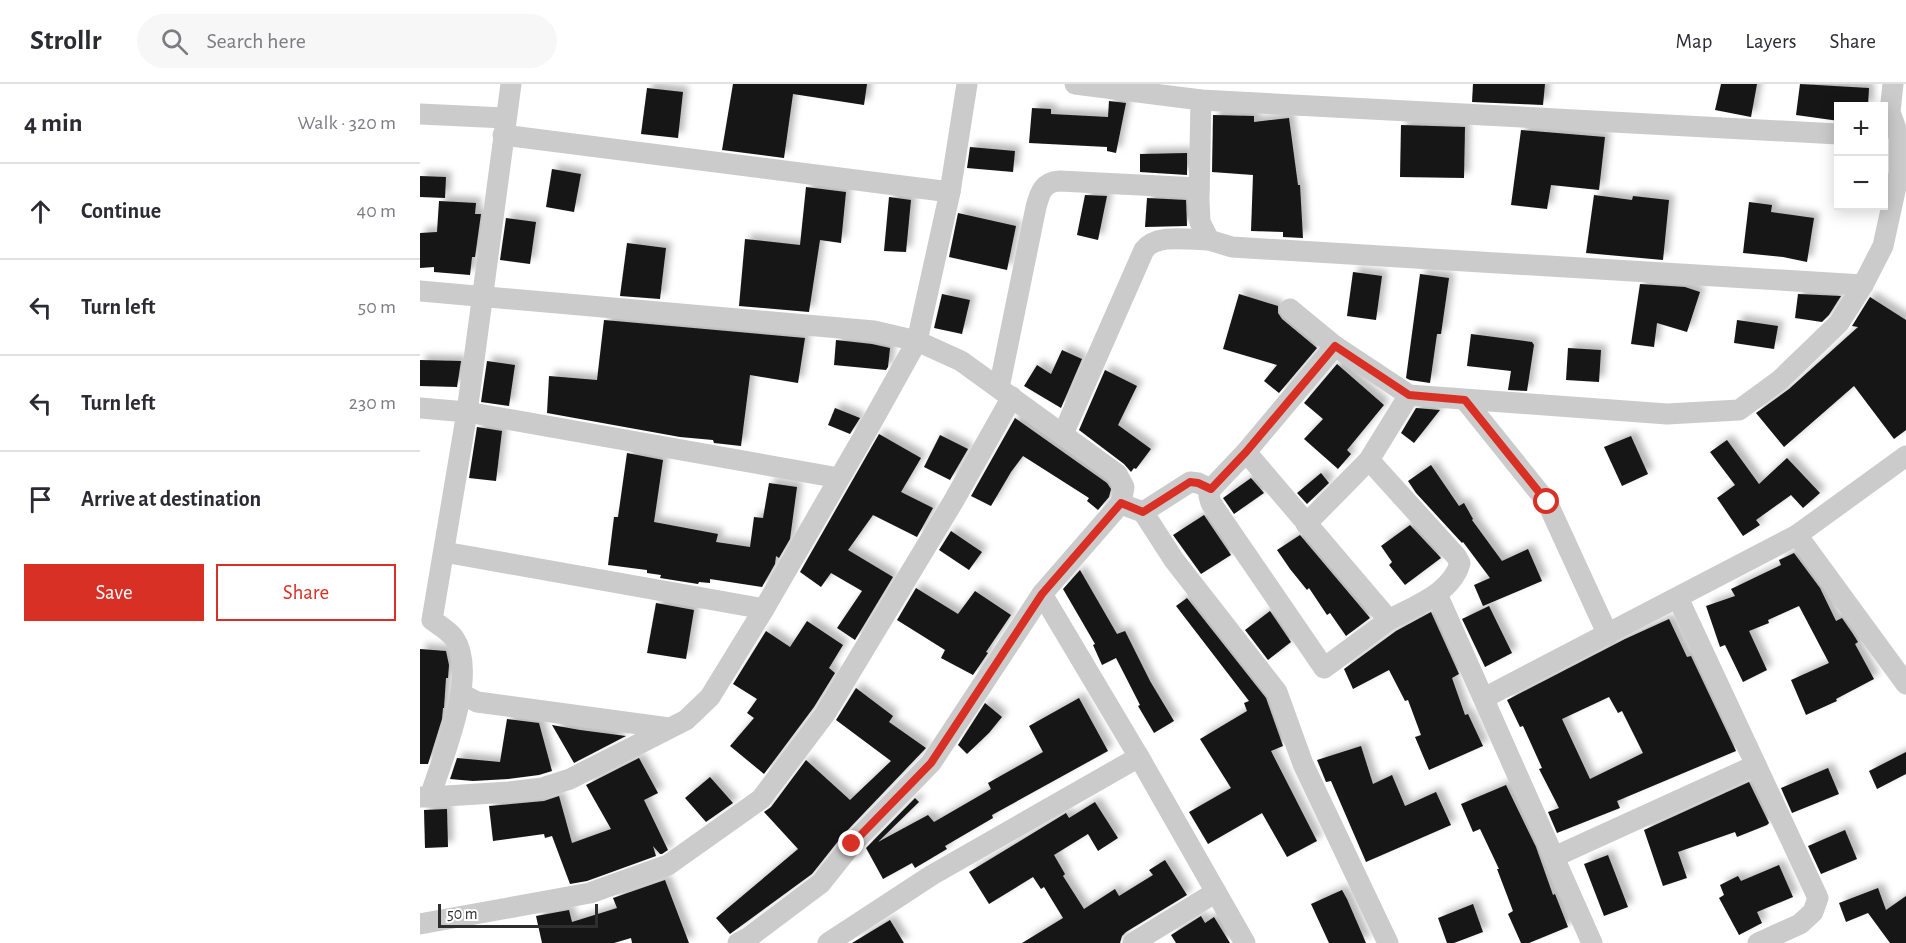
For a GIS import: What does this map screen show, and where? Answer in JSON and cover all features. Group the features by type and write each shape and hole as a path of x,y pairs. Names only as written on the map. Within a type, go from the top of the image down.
{"street":[{"path":"511,84 467,412 444,552 426,616 453,637 460,651 462,694 425,797 542,788 570,779 686,720 710,697 764,609 917,341 950,192 967,84"},
{"path":"1075,84 1201,100 1834,134"},
{"path":"1290,309 1335,346 1409,395 1667,414 1739,410 1780,380 1839,323 1863,285 1882,246 1899,173 1896,137 1890,112 1893,84"},
{"path":"1201,100 1200,222 1209,240"},
{"path":"420,114 950,192"},
{"path":"420,924 590,893 668,865 760,799 825,714 953,502 1006,393 1035,207 1044,186 1052,181 1060,181 1199,188"},
{"path":"1063,434 1144,250 1149,244 1159,240 1209,240 1232,247 1863,285"},
{"path":"420,291 874,331 917,341 960,361 1006,393 1117,474 1124,487 1121,503 1042,594 931,763 852,844 821,883 748,938 738,943"},
{"path":"1335,346 1246,452 1211,489 1209,496 1211,503 1324,668 1389,620 1437,594 1457,574 1460,563 1370,460"},
{"path":"1306,524 1370,460 1409,395"},
{"path":"1465,400 1547,502 1608,635"},
{"path":"420,408 467,412 839,478"},
{"path":"1246,452 1389,620"},
{"path":"1484,698 1797,535 1906,456"},
{"path":"1143,512 1190,482 1211,489"},
{"path":"1121,503 1143,512 1174,560 1277,692 1303,764 1388,943"},
{"path":"1797,535 1906,684"},
{"path":"444,552 764,609"},
{"path":"1042,594 1139,757 1245,943"},
{"path":"1437,594 1592,943"},
{"path":"1678,598 1818,898 1813,912 1800,924 1758,943"},
{"path":"462,694 477,702 669,728"},
{"path":"828,943 932,875 1139,757"},
{"path":"1554,857 1756,765"},
{"path":"1133,943 1216,892"}],"building":[{"path":"733,84 867,84 864,105 793,94 784,158 722,150"},
{"path":"1473,84 1545,84 1543,105 1472,102"},
{"path":"1721,84 1757,84 1751,117 1715,110"},
{"path":"1800,84 1869,88 1868,102 1834,102 1834,120 1796,115"},
{"path":"647,88 683,92 678,138 641,134"},
{"path":"1109,101 1126,103 1116,153 1107,151 1107,147 1029,143 1032,108 1051,109 1051,114 1108,117"},
{"path":"1213,115 1254,116 1254,122 1289,118 1298,185 1300,185 1303,238 1283,237 1283,232 1251,231 1253,175 1212,172"},
{"path":"1401,125 1465,127 1464,178 1400,177"},
{"path":"1521,130 1605,137 1599,190 1551,185 1547,209 1511,205"},
{"path":"970,147 1015,151 1013,172 967,168"},
{"path":"1187,153 1187,175 1140,172 1140,154"},
{"path":"552,169 581,174 574,212 546,207"},
{"path":"420,176 446,177 445,198 420,197"},
{"path":"806,187 846,192 841,243 820,240 809,312 739,306 745,239 800,245"},
{"path":"1085,195 1107,196 1098,240 1077,235"},
{"path":"1594,195 1632,200 1633,196 1669,200 1663,260 1586,253"},
{"path":"889,197 911,200 906,252 884,251"},
{"path":"1147,198 1186,200 1187,226 1145,227"},
{"path":"439,201 476,203 475,214 481,214 470,275 434,272 434,267 420,268 420,233 437,232"},
{"path":"1749,202 1772,205 1771,212 1814,218 1807,262 1743,253"},
{"path":"958,213 1016,226 1007,270 949,257"},
{"path":"506,218 536,222 530,264 500,260"},
{"path":"627,243 666,248 660,299 620,296"},
{"path":"1353,272 1382,276 1376,320 1347,316"},
{"path":"1420,274 1449,278 1441,334 1437,334 1430,383 1406,378"},
{"path":"1640,284 1685,287 1700,292 1687,332 1657,323 1654,347 1631,344"},
{"path":"942,294 970,300 962,334 934,328"},
{"path":"1239,294 1278,306 1278,313 1282,319 1317,348 1279,393 1264,381 1277,365 1223,349"},
{"path":"1798,294 1841,296 1822,322 1795,318"},
{"path":"1870,297 1906,320 1906,430 1894,439 1854,386 1784,447 1756,413 1789,389 1858,327 1852,326"},
{"path":"604,320 805,338 798,383 750,375 741,446 547,413 549,376 597,380"},
{"path":"1737,320 1778,326 1774,349 1734,343"},
{"path":"1471,334 1532,342 1534,345 1527,391 1508,390 1511,371 1467,366"},
{"path":"836,340 890,348 888,367 886,370 834,365"},
{"path":"1568,348 1601,350 1599,382 1566,380"},
{"path":"1062,350 1082,359 1061,408 1024,386 1037,365 1051,374"},
{"path":"420,360 461,361 457,387 420,386"},
{"path":"487,361 515,365 509,406 481,402"},
{"path":"1337,364 1384,405 1347,450 1351,454 1338,469 1304,439 1323,419 1304,403"},
{"path":"1105,370 1137,386 1118,425 1151,449 1136,469 1134,468 1131,472 1124,464 1079,430"},
{"path":"835,408 860,418 850,434 828,425"},
{"path":"1416,408 1440,410 1414,443 1401,433"},
{"path":"1015,418 1107,483 1111,489 1109,497 1098,510 1087,501 1089,498 1023,456 991,506 971,496"},
{"path":"477,427 502,431 496,481 469,478"},
{"path":"879,434 921,458 901,492 933,508 917,537 873,515 848,550 893,577 855,640 837,628 862,591 831,573 821,587 800,572"},
{"path":"940,435 968,449 950,480 924,467"},
{"path":"1631,436 1648,474 1622,486 1604,447"},
{"path":"1727,440 1759,484 1787,458 1820,493 1803,508 1791,495 1756,520 1760,525 1743,536 1717,498 1735,485 1710,452"},
{"path":"627,453 663,460 654,522 718,534 716,542 750,547 754,517 763,518 769,483 797,487 790,539 779,558 776,556 775,564 762,587 710,579 710,583 699,582 698,584 660,578 661,575 647,573 647,570 608,565 614,517 618,517"},
{"path":"1431,465 1459,506 1464,503 1472,520 1502,561 1528,549 1542,581 1483,606 1474,585 1490,578 1463,542 1416,493 1408,481"},
{"path":"1321,473 1329,483 1307,504 1297,493"},
{"path":"1251,478 1264,493 1234,514 1223,498"},
{"path":"1204,515 1231,555 1201,574 1173,535"},
{"path":"1410,525 1441,558 1405,585 1389,565 1392,562 1381,546"},
{"path":"951,531 982,552 969,570 939,550"},
{"path":"1300,535 1370,618 1346,636 1330,613 1327,615 1309,588 1307,590 1277,550"},
{"path":"1794,553 1820,588 1836,621 1842,618 1853,634 1858,642 1855,644 1874,679 1836,699 1837,701 1806,715 1791,680 1829,663 1799,606 1749,631 1767,670 1743,682 1725,645 1720,647 1706,606 1735,596 1731,589 1781,565 1779,560"},
{"path":"1080,570 1117,634 1125,631 1150,681 1174,721 1154,733 1138,706 1140,705 1116,658 1102,665 1093,645 1095,644 1063,589"},
{"path":"916,588 958,614 975,591 1011,615 973,675 941,658 945,650 897,620"},
{"path":"1187,598 1266,698 1283,746 1271,751 1317,841 1287,857 1262,813 1208,844 1189,812 1231,788 1200,739 1247,711 1244,703 1249,701 1176,606"},
{"path":"656,603 694,610 686,659 647,653"},
{"path":"1489,606 1512,653 1485,667 1462,619"},
{"path":"1270,611 1291,642 1268,660 1245,630"},
{"path":"1431,612 1459,674 1452,678 1465,715 1468,714 1483,746 1429,770 1415,737 1421,735 1408,700 1405,701 1389,670 1353,689 1344,669 1396,631"},
{"path":"1669,619 1687,657 1691,656 1736,751 1617,801 1620,808 1557,833 1548,812 1559,808 1539,769 1542,768 1523,726 1520,727 1507,700","holes":["1609,697 1618,713 1622,711 1643,753 1590,779 1562,719"]},
{"path":"807,621 843,645 829,668 835,673 814,707 764,774 730,746 754,718 747,713 757,699 733,684 766,631 790,647"},
{"path":"420,649 446,651 449,665 442,719 428,764 420,764"},
{"path":"856,688 893,716 889,722 926,748 843,835 812,874 730,934 716,918 798,849 764,812 771,807 806,760 850,800 891,761 836,720"},
{"path":"1079,698 1108,751 992,815 993,818 945,846 947,849 915,868 912,863 883,879 866,848 915,798 919,802 878,842 928,815 934,822 991,789 988,783 1043,752 1029,726"},
{"path":"985,703 1002,717 967,754 958,745"},
{"path":"507,719 539,723 552,771 508,779 473,781 450,779 457,758 500,762"},
{"path":"552,725 580,730 626,736 574,763"},
{"path":"1361,746 1373,784 1392,775 1405,806 1436,792 1451,825 1366,862 1331,781 1326,782 1317,760"},
{"path":"1906,752 1906,774 1877,789 1869,771"},
{"path":"639,758 658,793 644,800 668,850 662,854 653,846 656,856 587,881 570,884 552,836 545,838 544,834 493,841 489,806 544,801 559,796 572,843 611,829 586,785"},
{"path":"1828,768 1839,794 1792,813 1781,788"},
{"path":"710,777 733,803 706,822 685,798"},
{"path":"1749,782 1769,823 1737,837 1735,832 1678,852 1687,878 1663,886 1644,830"},
{"path":"1506,785 1536,847 1553,895 1555,894 1568,927 1529,943 1521,943 1508,914 1513,911 1497,869 1499,869 1480,829 1473,832 1461,804"},
{"path":"1095,802 1118,838 1098,851 1088,834 1054,855 1065,874 1063,876 1084,909 1115,889 1119,896 1153,875 1149,870 1165,860 1187,895 1126,932 1120,943 1022,943 1063,918 1044,887 1041,889 1033,877 989,904 969,872 1066,813 1069,818"},
{"path":"447,809 448,847 425,848 424,810"},
{"path":"1845,830 1857,859 1821,874 1808,846"},
{"path":"1608,855 1628,907 1604,916 1584,864"},
{"path":"1779,865 1793,897 1757,912 1762,923 1739,935 1719,898 1724,895 1720,885 1738,876 1741,881"},
{"path":"665,880 689,943 632,943 631,938 614,943 542,943 536,916 569,910 572,922 617,908 613,898"},
{"path":"1878,888 1886,910 1906,896 1906,943 1890,943 1868,913 1846,922 1839,903"},
{"path":"1342,890 1366,943 1329,943 1311,904"},
{"path":"1473,904 1483,932 1454,943 1447,943 1438,918"},
{"path":"1201,916 1205,923 1214,917 1230,943 1176,943 1171,935"},
{"path":"890,920 904,943 852,943"}],"route":[{"path":"852,844 931,763 1042,594 1121,503 1143,512 1190,482 1211,489 1246,452 1335,346 1409,395 1465,400 1547,502"}]}
